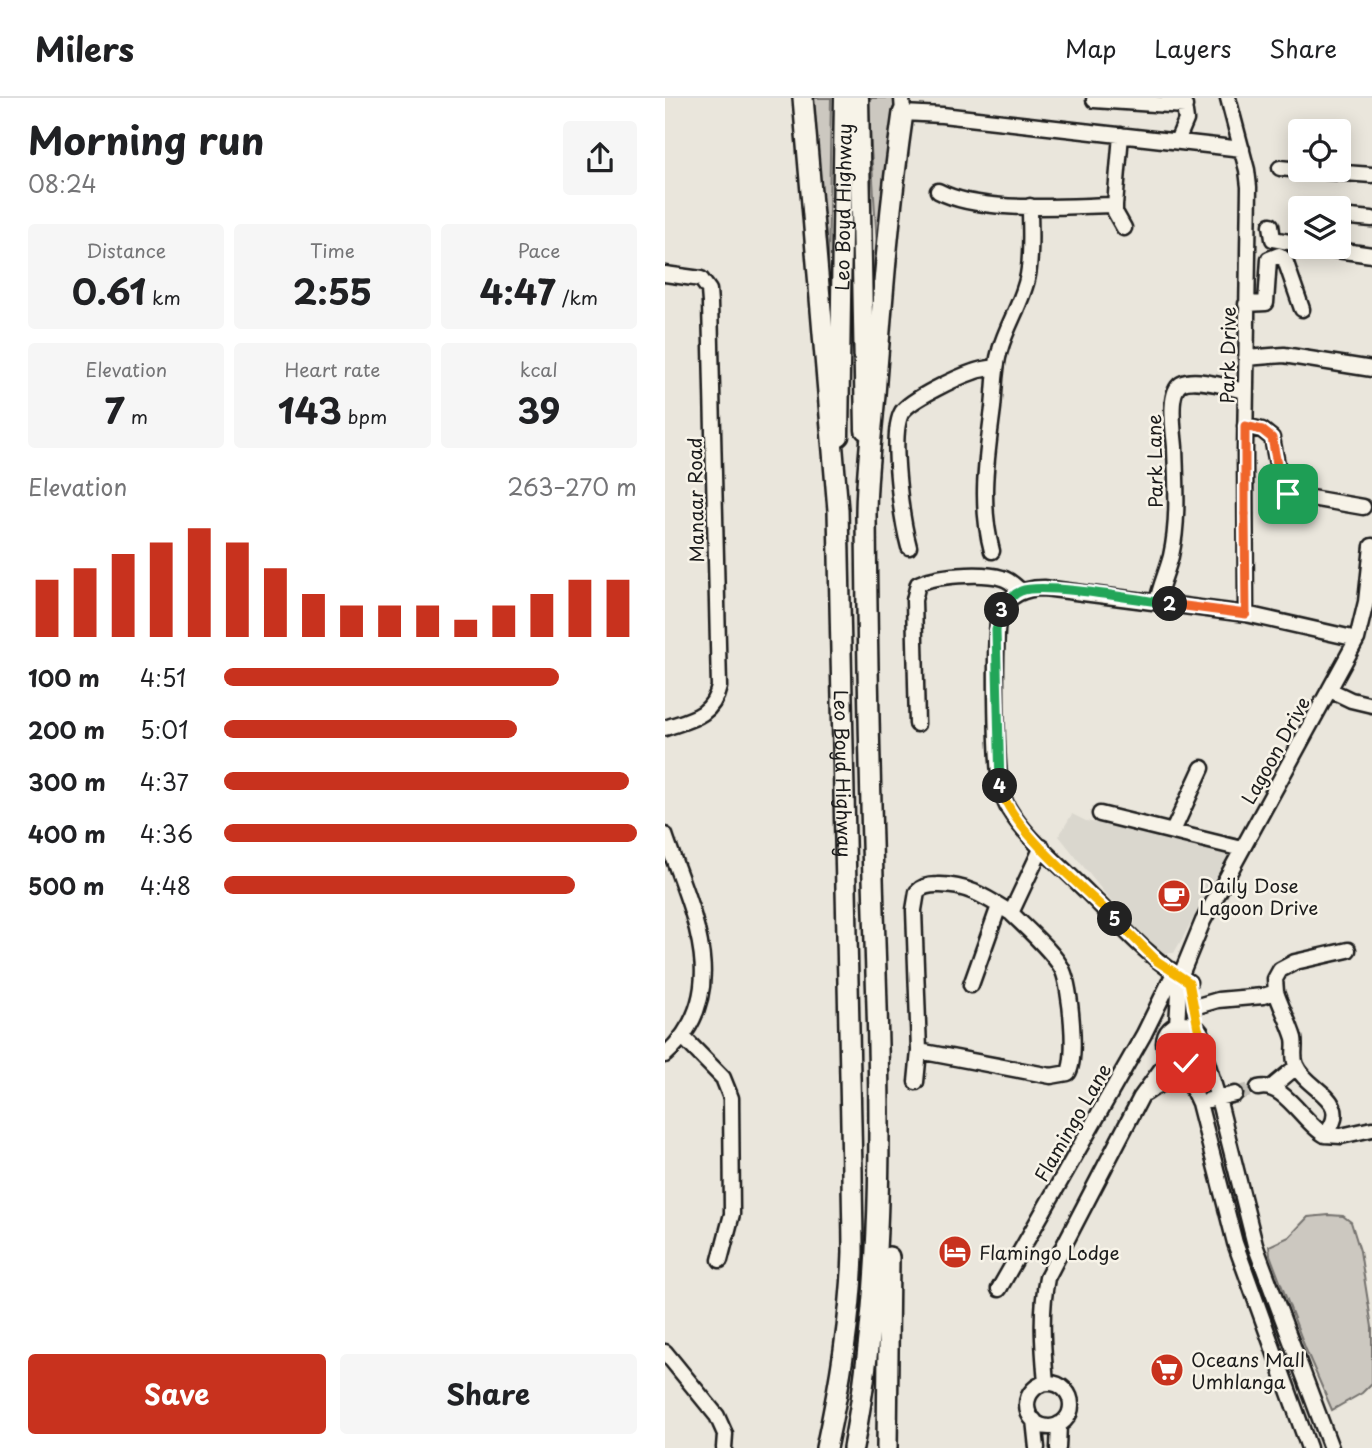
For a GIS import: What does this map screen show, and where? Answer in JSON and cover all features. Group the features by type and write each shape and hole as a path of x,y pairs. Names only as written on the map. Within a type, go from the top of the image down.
{"highway":[{"path":"803,98 838,510"},
{"path":"866,510 885,260 902,106"},
{"name":"Leo Boyd Highway","path":"826,1448 837,1398 853,1254 838,510"},
{"name":"Leo Boyd Highway","path":"853,1448 863,1393 877,1262 879,1189 866,510"},
{"path":"877,991 888,1102 887,1448"},
{"path":"814,1448 828,1383 843,1284 852,1171"}],"main road":[{"name":"Leo Boyd Highway","path":"838,510 843,98"},
{"name":"Leo Boyd Highway","path":"859,98 866,510"}],"street":[{"name":"Park Drive","path":"1228,98 1249,187 1245,391 1246,614"},
{"path":"1094,100 1184,102 1186,120 1177,141"},
{"path":"902,106 942,115 1242,149"},
{"path":"1121,135 1115,212 1124,228"},
{"path":"1280,168 1288,169"},
{"path":"1351,174 1372,175"},
{"path":"938,191 951,198 979,204 1115,205"},
{"path":"992,551 985,521 984,482 995,368 1029,272 1030,206"},
{"path":"1351,217 1372,219"},
{"path":"1271,225 1273,239 1288,242"},
{"path":"1351,252 1372,255"},
{"path":"1246,304 1266,303 1268,264 1272,257 1279,255 1285,260 1302,309"},
{"name":"Manaar Road","path":"665,274 701,279 709,290 719,687 716,699 703,714 665,728"},
{"path":"1246,358 1284,355 1372,369"},
{"path":"909,547 903,526 897,476 900,415 909,405 961,377 975,371 995,368"},
{"name":"Park Lane","path":"1157,602 1171,554 1174,531 1176,472 1173,408 1176,390 1181,384 1191,381 1245,391"},
{"path":"1245,426 1262,430 1272,438 1281,485 1288,494 1363,507"},
{"name":"Lagoon Drive","path":"1177,1024 1182,974 1203,921 1357,639 1366,602 1372,546"},
{"path":"917,724 914,593 918,584 949,577 983,575 1004,578 1021,591"},
{"path":"1331,1448 1255,1245 1203,1049 1203,1038 1182,974 1157,961 1042,847 1011,811 1001,789 997,620 1010,598 1021,591 1044,587 1246,614 1357,639"},
{"path":"1329,690 1351,700 1372,705"},
{"path":"1173,831 1202,768"},
{"path":"1100,814 1243,849"},
{"path":"665,835 697,930 704,960 703,984 697,1013 683,1037 665,1055"},
{"path":"971,985 1005,909 1042,847"},
{"path":"916,1082 919,1051 914,910 917,892 926,886 957,885 1005,909 1063,970 1070,1009 1073,1060 1068,1073 1051,1076 919,1051"},
{"path":"1325,1135 1335,1116 1333,1106 1296,1067 1294,1038 1276,992 1277,974 1284,967 1348,950"},
{"name":"Flamingo Lane","path":"999,1289 1144,1034 1182,974"},
{"path":"1194,1007 1224,999 1263,996 1276,992"},
{"path":"1198,1028 1188,1023 1177,1024 1165,1036 1165,1047 1190,1083 1199,1102 1235,1242 1308,1448"},
{"path":"683,1037 723,1077 731,1098 732,1214 720,1260"},
{"path":"1175,1060 1191,1061 1203,1049"},
{"path":"1046,1383 1043,1295 1047,1278 1141,1097 1175,1060"},
{"path":"1296,1067 1265,1087 1287,1099 1312,1127 1325,1135 1341,1136 1372,1129"},
{"path":"1141,1097 1155,1086 1170,1080 1190,1083"},
{"path":"1199,1102 1235,1094"},
{"path":"1210,1142 1227,1137"},
{"path":"665,1352 717,1416 725,1434 724,1448"},
{"path":"1034,1420 1046,1426 1059,1424 1069,1415 1069,1395 1059,1385 1046,1383 1039,1385 1030,1395 1028,1408 1034,1420 1037,1448"},
{"path":"1058,1448 1059,1424"}],"shaded area":[{"path":"811,98 831,98 828,275 824,274"},
{"path":"868,98 895,98 877,246"},
{"path":"1072,814 1086,821 1222,847 1229,855 1174,953 1161,953 1152,947 1059,836"},
{"path":"1343,1216 1351,1222 1360,1251 1372,1327 1372,1383 1362,1393 1332,1410 1306,1350 1269,1246 1289,1237 1308,1217"}],"tunnel":[{"path":"1235,1094 1258,1088"}],"place":[{"name":"Daily Dose Lagoon Drive","path":"1174,896"},
{"name":"Flamingo Lodge","path":"955,1252"},
{"name":"Oceans Mall Umhlanga","path":"1167,1370"}],"route":[{"path":"1186,1063 1200,1055 1204,1044 1189,982 1157,961 1022,826 1005,801 999,774 997,620 1010,598 1021,591 1044,587 1246,614 1245,426 1262,430 1272,438 1281,485 1288,494"}]}
